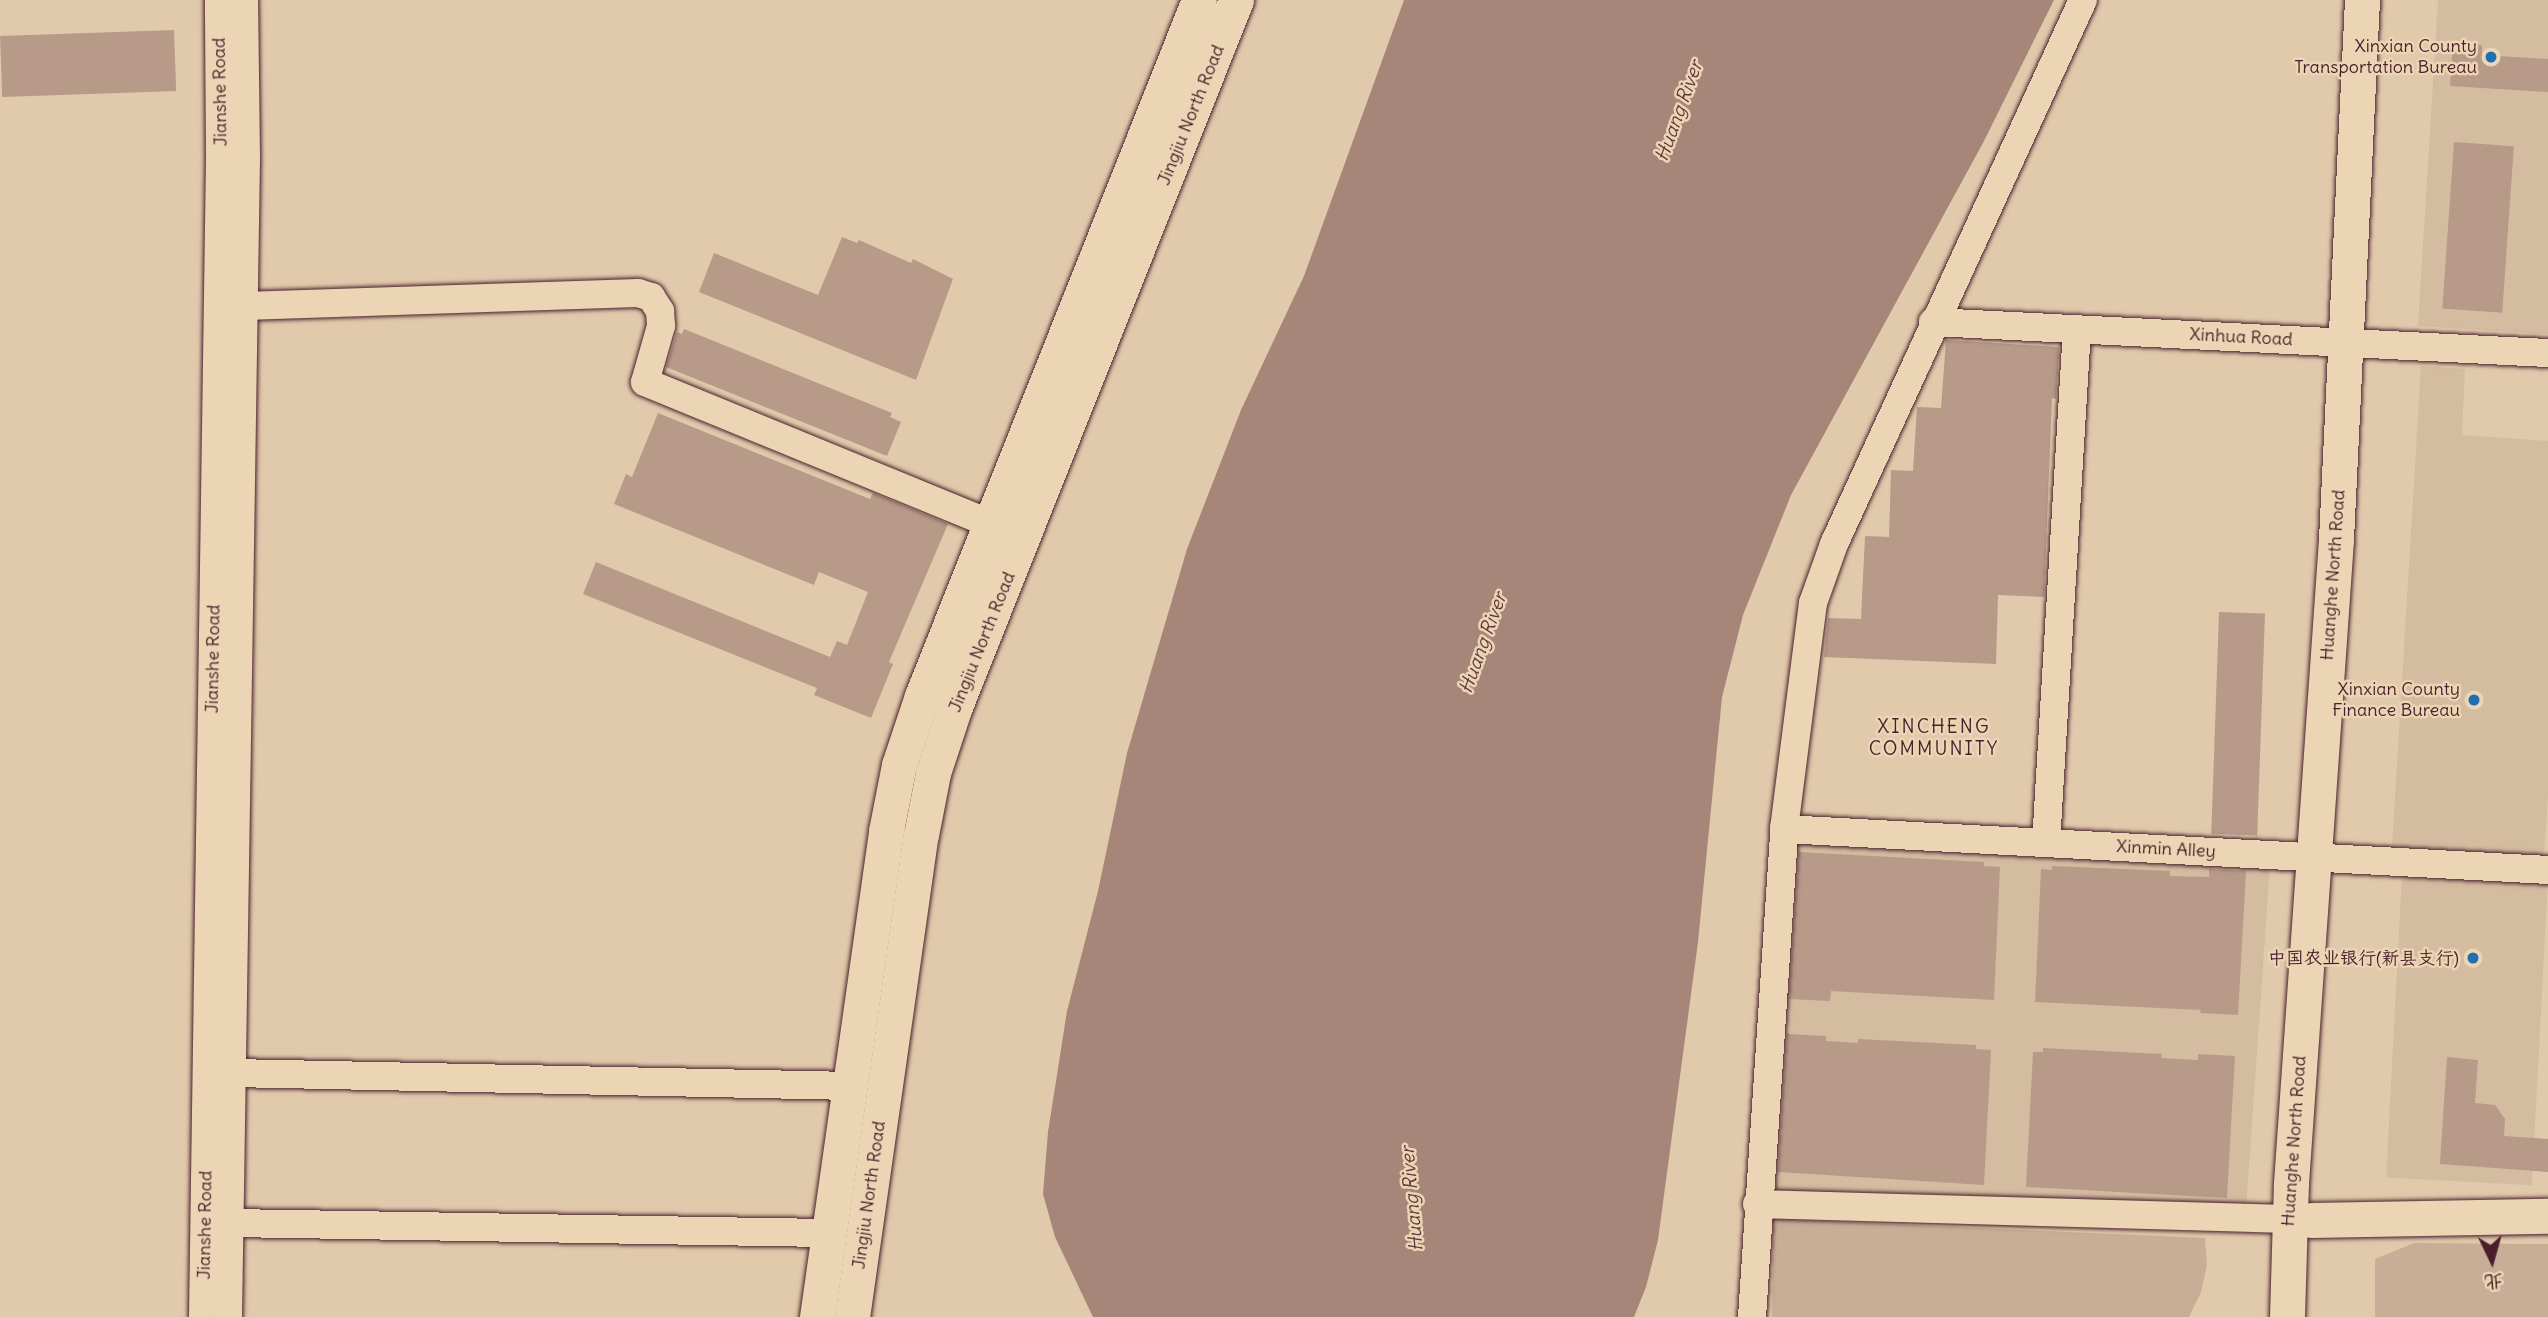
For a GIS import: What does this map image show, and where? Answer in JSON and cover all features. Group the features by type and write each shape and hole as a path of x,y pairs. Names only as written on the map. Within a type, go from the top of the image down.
{"main road":[{"name":"Jingjiu North Road","path":"817,1317 890,809 899,765 922,696 1199,0"},
{"name":"Jingjiu North Road","path":"852,1317 922,825 942,741 1236,0"},
{"name":"Huanghe North Road","path":"2287,1317 2300,1219 2325,858 2358,540 2357,343 2362,0"},
{"name":"Huanghe North Road","path":"2357,343 2385,0"},
{"path":"2300,1219 2548,1216"},
{"name":"Huanghe North Road","path":"2300,1219 2309,1317"}],"street":[{"name":"Jianshe Road","path":"203,1317 220,158 219,0"},
{"name":"Jianshe Road","path":"229,1317 244,306 244,0"},
{"path":"1752,1317 1757,1204 1783,829 1813,603 1834,544 1933,322 2084,0"},
{"path":"244,306 638,293 651,297 660,311 661,326 645,382 992,524"},
{"name":"Xinhua Road","path":"1933,322 2548,354"},
{"path":"2046,843 2077,329"},
{"name":"Xinmin Alley","path":"1783,829 2548,870"},
{"path":"232,1073 851,1086"},
{"path":"1757,1204 2300,1219"},
{"path":"230,1223 829,1233"}],"shaded area":[{"path":"2438,0 2548,0 2548,334 2418,326"},
{"path":"2421,366 2465,369 2462,435 2548,441 2548,794 2544,856 2392,847"},
{"path":"1791,835 2270,868 2245,1225 1766,1191"},
{"path":"2402,874 2548,882 2532,1185 2386,1178"},
{"path":"1773,1219 2205,1238 2207,1265 2201,1292 2189,1317 1772,1317"},
{"path":"2414,1243 2548,1244 2548,1317 2375,1317 2375,1259"}],"water":[{"name":"Huang River","path":"1404,0 2054,0 1984,141 1791,495 1743,615 1722,697 1698,942 1658,1240 1646,1287 1634,1317 1093,1317 1055,1237 1043,1194 1048,1132 1067,1011 1098,891 1127,753 1187,549 1241,410 1304,276"}],"building":[{"path":"174,30 176,91 2,97 0,36"},
{"path":"2453,43 2482,45 2482,55 2548,59 2548,92 2450,86"},
{"path":"2454,142 2514,146 2502,313 2442,309"},
{"path":"842,237 857,243 859,240 911,263 913,259 953,279 916,380 699,292 714,253 818,295"},
{"path":"684,329 892,413 890,417 901,422 887,456 666,367 677,332 682,334"},
{"path":"1946,340 2059,347 2056,399 2052,398 2044,597 1998,595 1996,664 1824,657 1828,618 1861,619 1865,536 1889,537 1891,470 1913,471 1917,407 1941,408"},
{"path":"658,413 870,499 873,493 948,524 889,662 893,664 871,718 814,695 817,688 583,594 596,562 830,657 837,641 847,645 868,592 819,572 814,585 614,504 626,474 632,477"},
{"path":"2219,612 2265,614 2257,835 2211,834"},
{"path":"1799,852 1984,862 1984,866 2000,867 1994,1000 1831,991 1830,1001 1789,999"},
{"path":"2052,866 2170,871 2170,876 2209,877 2209,869 2246,871 2238,1015 2200,1013 2201,1010 2035,1002 2041,869 2052,870"},
{"path":"1787,1034 1826,1036 1826,1041 1858,1043 1858,1039 1976,1045 1976,1049 1991,1050 1984,1185 1778,1172"},
{"path":"2043,1048 2162,1054 2161,1058 2198,1060 2198,1054 2235,1056 2227,1198 2026,1187 2033,1052 2043,1052"},
{"path":"2447,1057 2478,1060 2475,1103 2495,1105 2505,1119 2504,1136 2548,1139 2548,1172 2440,1164"}],"place":[{"name":"Xinxian County Transportation Bureau","path":"2491,57"},
{"name":"Xinxian County Finance Bureau","path":"2474,700"},
{"name":"中国农业银行(新县支行)","path":"2473,958"}],"district":[{"name":"XINCHENG COMMUNITY","path":"1934,738"}]}
